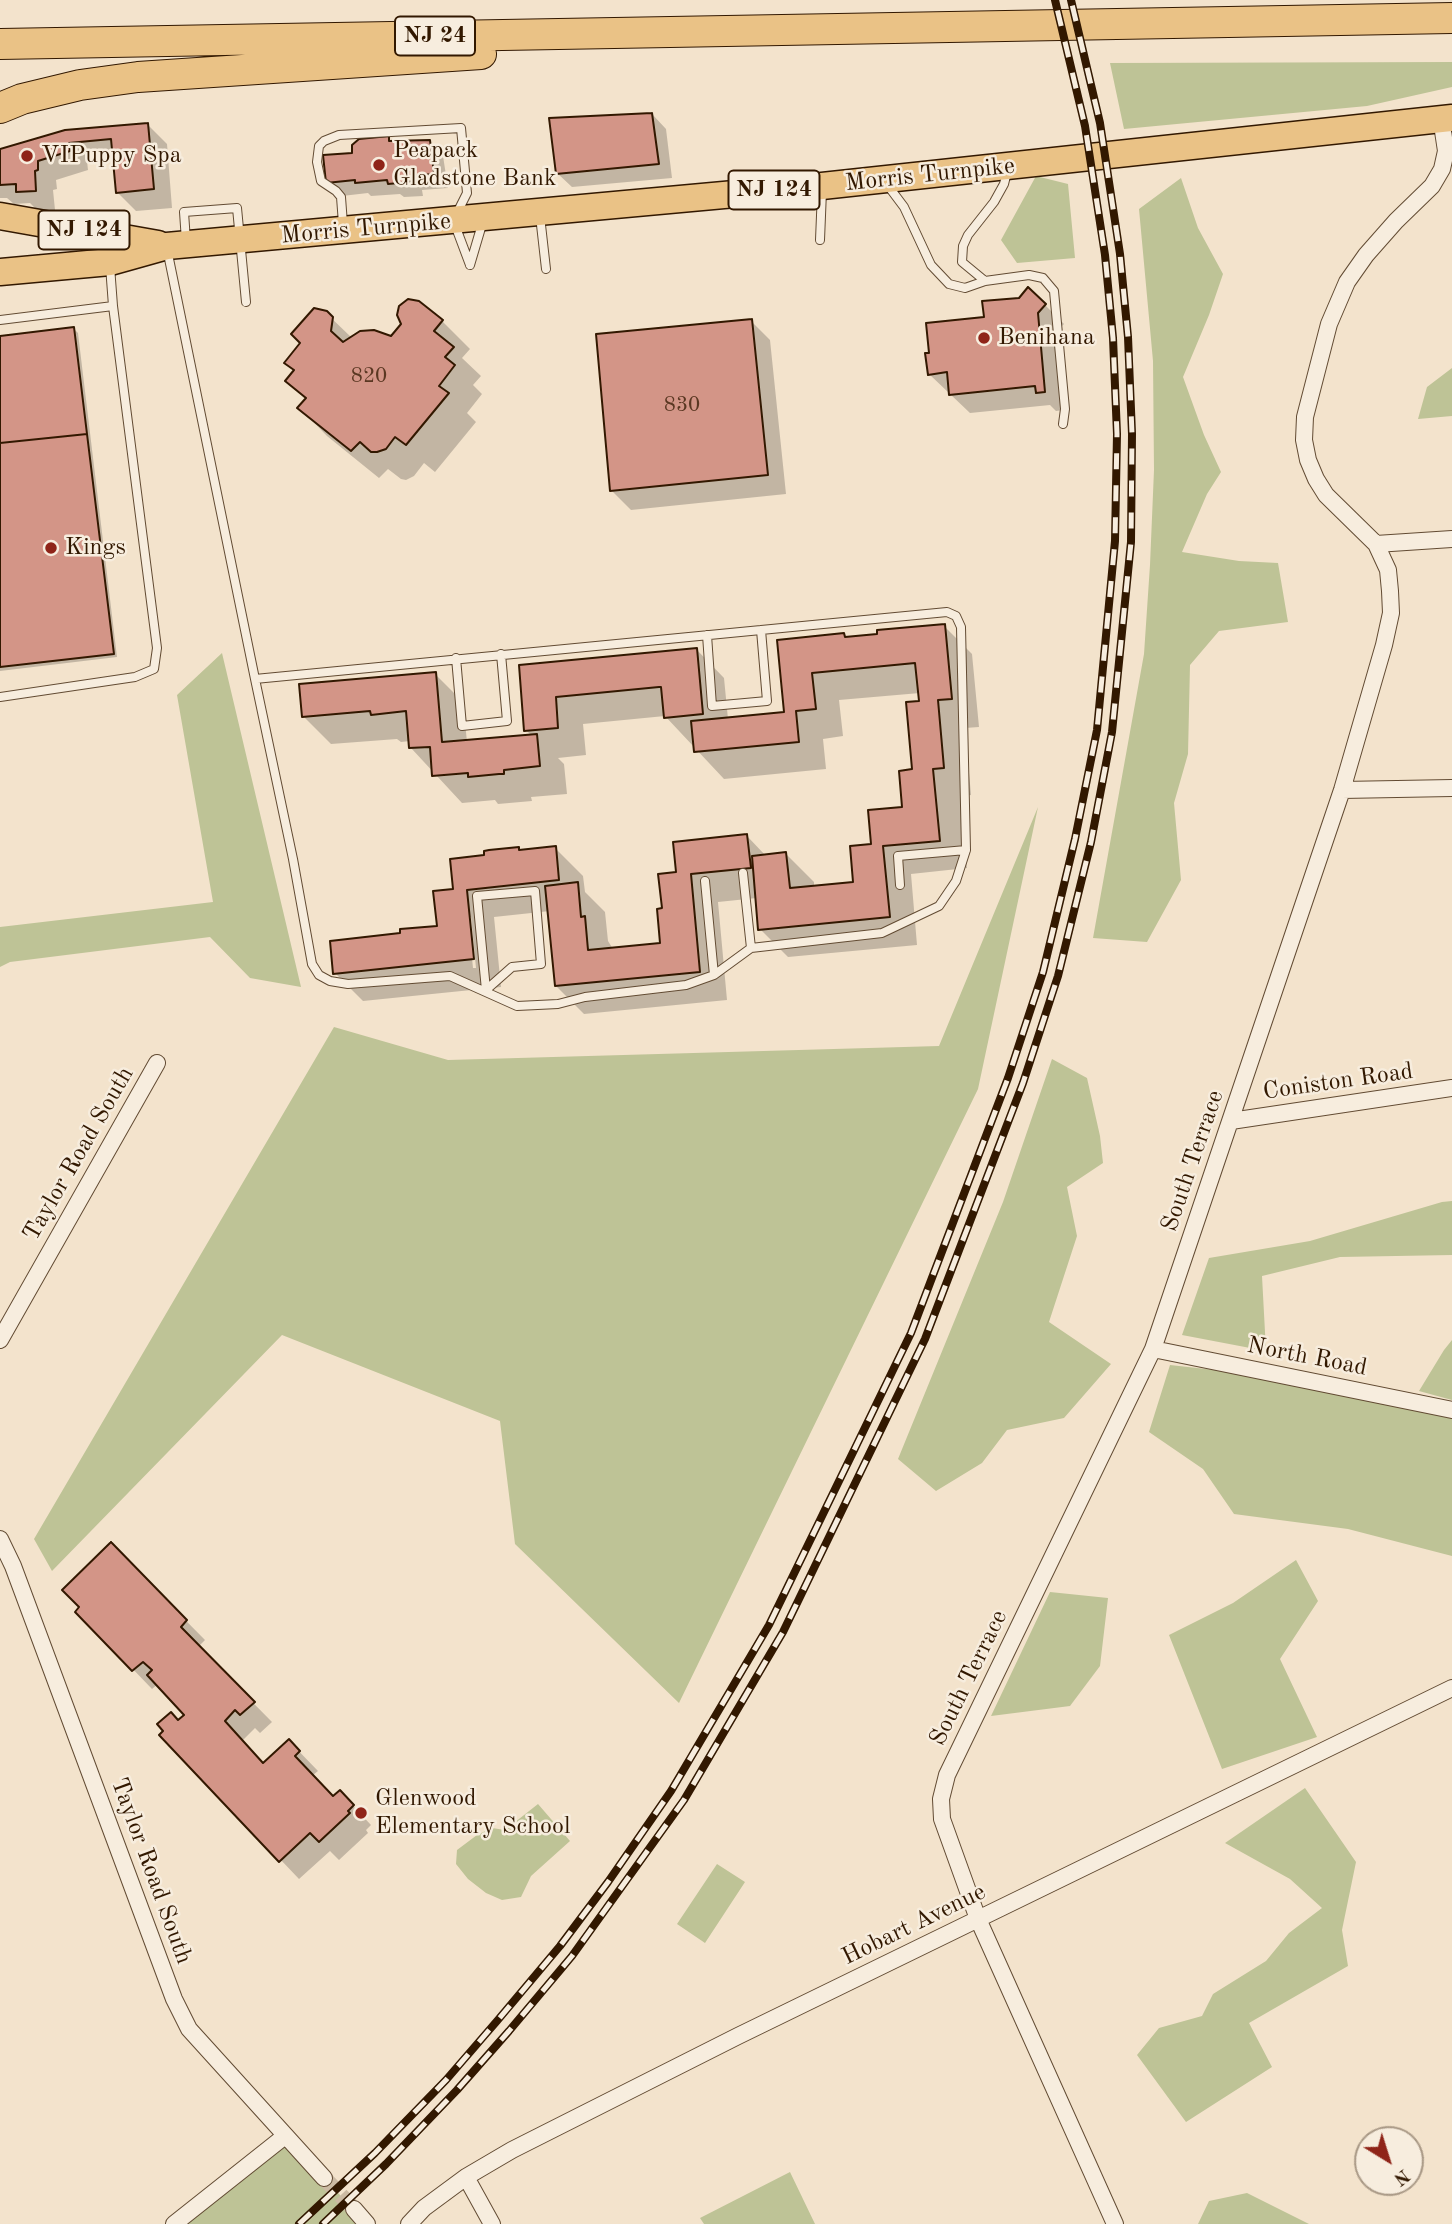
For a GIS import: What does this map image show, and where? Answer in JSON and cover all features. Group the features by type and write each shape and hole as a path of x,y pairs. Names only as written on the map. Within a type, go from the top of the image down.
{"highway":[{"name":"NJ 24","path":"0,44 1452,18"},
{"path":"0,108 22,99 68,88 138,77 871,27"}],"main road":[{"name":"Morris Turnpike","path":"0,272 110,262 176,245 884,180 1448,117"},
{"name":"Morris Turnpike","path":"0,216 176,245"}],"street":[{"name":"South Terrace","path":"1115,2224 978,1919 942,1819 940,1799 947,1775 1153,1349 1342,790 1391,613 1388,570 1376,544 1326,495 1316,479 1304,440 1304,417 1329,324 1347,282 1396,221 1432,186 1442,169 1448,117"},
{"path":"1376,544 1452,539"},
{"path":"1342,790 1452,789"},
{"name":"Taylor Road South","path":"0,1340 157,1063"},
{"name":"Coniston Road","path":"1231,1121 1452,1088"},
{"name":"North Road","path":"1153,1349 1452,1410"},
{"name":"Taylor Road South","path":"0,1539 13,1566 174,1999 189,2029 324,2178"},
{"name":"Hobart Avenue","path":"409,2224 424,2208 466,2177 548,2132 1452,1688"},
{"path":"174,2224 285,2136"},
{"path":"466,2177 492,2224"},
{"path":"354,2209 367,2224"}],"lane":[{"path":"343,231 341,197 321,181 317,162 320,146 324,141 339,135 461,128 467,193 453,221 470,265 484,218"},
{"path":"985,281 962,262 963,246 968,235 995,202 1009,167"},
{"path":"884,180 904,207 938,274 949,284 965,288 985,281 1029,275 1043,278 1054,291 1065,409 1063,424"},
{"path":"820,240 822,186"},
{"path":"540,213 546,269"},
{"path":"240,240 246,302"},
{"path":"176,245 255,679 312,964 319,975 330,981 348,984 450,976 517,1006 558,1004 585,997 686,985 714,975 751,948 883,933 939,906 956,881 966,850 961,627 956,616 947,612 255,679"},
{"path":"0,697 135,677 154,669 157,648 113,306 110,262"},
{"path":"0,320 113,306"},
{"path":"706,635 712,706 767,702 761,630"},
{"path":"456,658 462,726 507,722 501,654"},
{"path":"900,885 898,856 966,850"},
{"path":"743,873 751,948"},
{"path":"705,881 714,975"},
{"path":"535,891 541,964 512,967 486,990 477,896 535,891"}],"green space":[{"path":"1452,62 1452,87 1367,106 1124,129 1110,63"},
{"path":"1036,176 1068,184 1075,258 1017,263 1001,240"},
{"path":"1181,178 1198,228 1223,274 1183,377 1221,472 1207,494 1182,552 1239,561 1278,563 1288,622 1219,631 1190,665 1188,754 1174,803 1181,880 1147,942 1093,938 1144,654 1150,565 1154,470 1153,361 1139,209"},
{"path":"1452,368 1452,416 1418,419 1427,387"},
{"path":"222,653 301,987 250,978 210,937 10,962 0,967 0,927 213,902 177,695"},
{"path":"1038,807 978,1089 679,1703 515,1544 500,1421 282,1335 52,1571 34,1539 334,1027 448,1060 939,1046"},
{"path":"1052,1059 1087,1078 1103,1163 1067,1187 1077,1236 1049,1322 1111,1364 1064,1418 1007,1430 982,1463 936,1491 898,1459 1003,1202"},
{"path":"1452,1201 1452,1255 1340,1257 1262,1276 1266,1351 1182,1335 1209,1258 1310,1241"},
{"path":"1452,1340 1452,1400 1419,1391 1444,1350"},
{"path":"1170,1365 1233,1372 1452,1416 1452,1556 1348,1529 1234,1514 1203,1469 1149,1432"},
{"path":"1296,1560 1318,1601 1280,1659 1317,1737 1222,1769 1169,1635 1233,1603"},
{"path":"1050,1592 1108,1598 1100,1666 1070,1706 991,1716"},
{"path":"1305,1788 1356,1862 1342,1930 1348,1966 1249,2023 1272,2067 1186,2122 1137,2055 1159,2028 1202,2016 1213,1994 1266,1961 1289,1933 1322,1908 1290,1879 1225,1843"},
{"path":"538,1804 570,1841 531,1876 521,1897 502,1900 486,1893 468,1879 456,1864 457,1850 492,1828 505,1830"},
{"path":"717,1864 745,1882 705,1943 677,1924"},
{"path":"285,2136 367,2224 172,2224"},
{"path":"790,2172 815,2224 704,2224 700,2218"},
{"path":"1247,2193 1309,2224 1198,2224 1209,2201"}],"building":[{"path":"652,113 659,164 556,174 549,118"},
{"name":"VIPuppy Spa","path":"148,123 154,189 116,193 111,139 69,143 70,151 38,161 38,170 35,171 36,191 16,192 16,184 0,185 0,149 65,130"},
{"name":"Peapack Gladstone Bank","path":"389,136 389,141 430,140 434,174 409,176 410,182 388,184 387,180 326,183 323,155 352,153 352,145 359,139"},
{"name":"Benihana","path":"1028,287 1046,304 1038,313 1045,392 1036,393 1035,386 949,395 947,372 928,375 925,353 929,353 926,323 984,317 982,301 1019,298"},
{"path":"408,299 419,301 443,320 434,331 454,347 445,357 455,365 439,386 449,393 406,445 395,437 386,449 377,452 371,452 360,442 351,451 297,408 306,398 285,381 294,370 284,363 300,343 291,334 314,308 327,311 333,317 331,331 343,342 360,331 374,330 391,336 401,324 397,315 399,306"},
{"path":"752,319 768,475 610,491 596,334"},
{"path":"74,327 87,434 0,443 0,336"},
{"name":"Kings","path":"87,434 114,654 0,667 0,443"},
{"path":"945,624 952,699 938,700 944,768 933,769 940,841 883,846 890,917 758,930 752,856 786,852 790,888 853,882 850,846 871,844 868,810 902,807 899,771 912,769 906,702 919,701 915,663 812,673 816,709 796,711 799,742 694,752 691,721 784,712 777,640 844,633 845,637 877,634 877,630"},
{"path":"697,648 703,714 664,718 659,687 556,697 558,728 524,731 519,665"},
{"path":"436,672 442,742 537,734 540,766 504,770 504,774 432,776 430,747 409,748 406,711 302,717 299,684"},
{"path":"747,834 751,868 691,874 700,972 555,986 545,886 578,882 581,917 585,916 588,950 660,943 657,909 662,908 658,874 676,872 673,842"},
{"path":"556,846 559,880 467,890 474,959 333,974 330,941 400,933 400,929 437,926 433,891 453,889 450,859 484,855 484,851 489,850"},
{"name":"Glenwood Elementary School","path":"111,1542 187,1620 181,1627 255,1702 240,1715 235,1710 225,1721 263,1763 289,1739 300,1751 295,1756 333,1796 340,1790 354,1805 348,1811 350,1813 319,1842 310,1833 279,1862 159,1735 163,1731 157,1724 171,1712 178,1720 184,1715 147,1675 152,1670 143,1662 132,1671 75,1612 79,1607 62,1590"}],"tunnel":[{"path":"324,2178 354,2209"}],"railway":[{"path":"299,2224 375,2153 446,2080 497,2021 560,1946 671,1791 769,1625 911,1333 1008,1078 1043,972 1075,839 1097,730 1115,541 1117,434 1113,338 1105,255 1085,126 1055,0"},
{"path":"323,2224 386,2164 509,2031 572,1956 684,1800 783,1632 925,1339 1023,1083 1058,976 1091,842 1112,732 1131,542 1132,434 1128,337 1120,254 1100,123 1071,0"}],"place":[{"name":"VIPuppy Spa","path":"27,156"},
{"name":"Peapack Gladstone Bank","path":"379,165"},
{"name":"Benihana","path":"984,338"},
{"name":"Kings","path":"51,548"},
{"name":"Glenwood Elementary School","path":"361,1813"}]}
